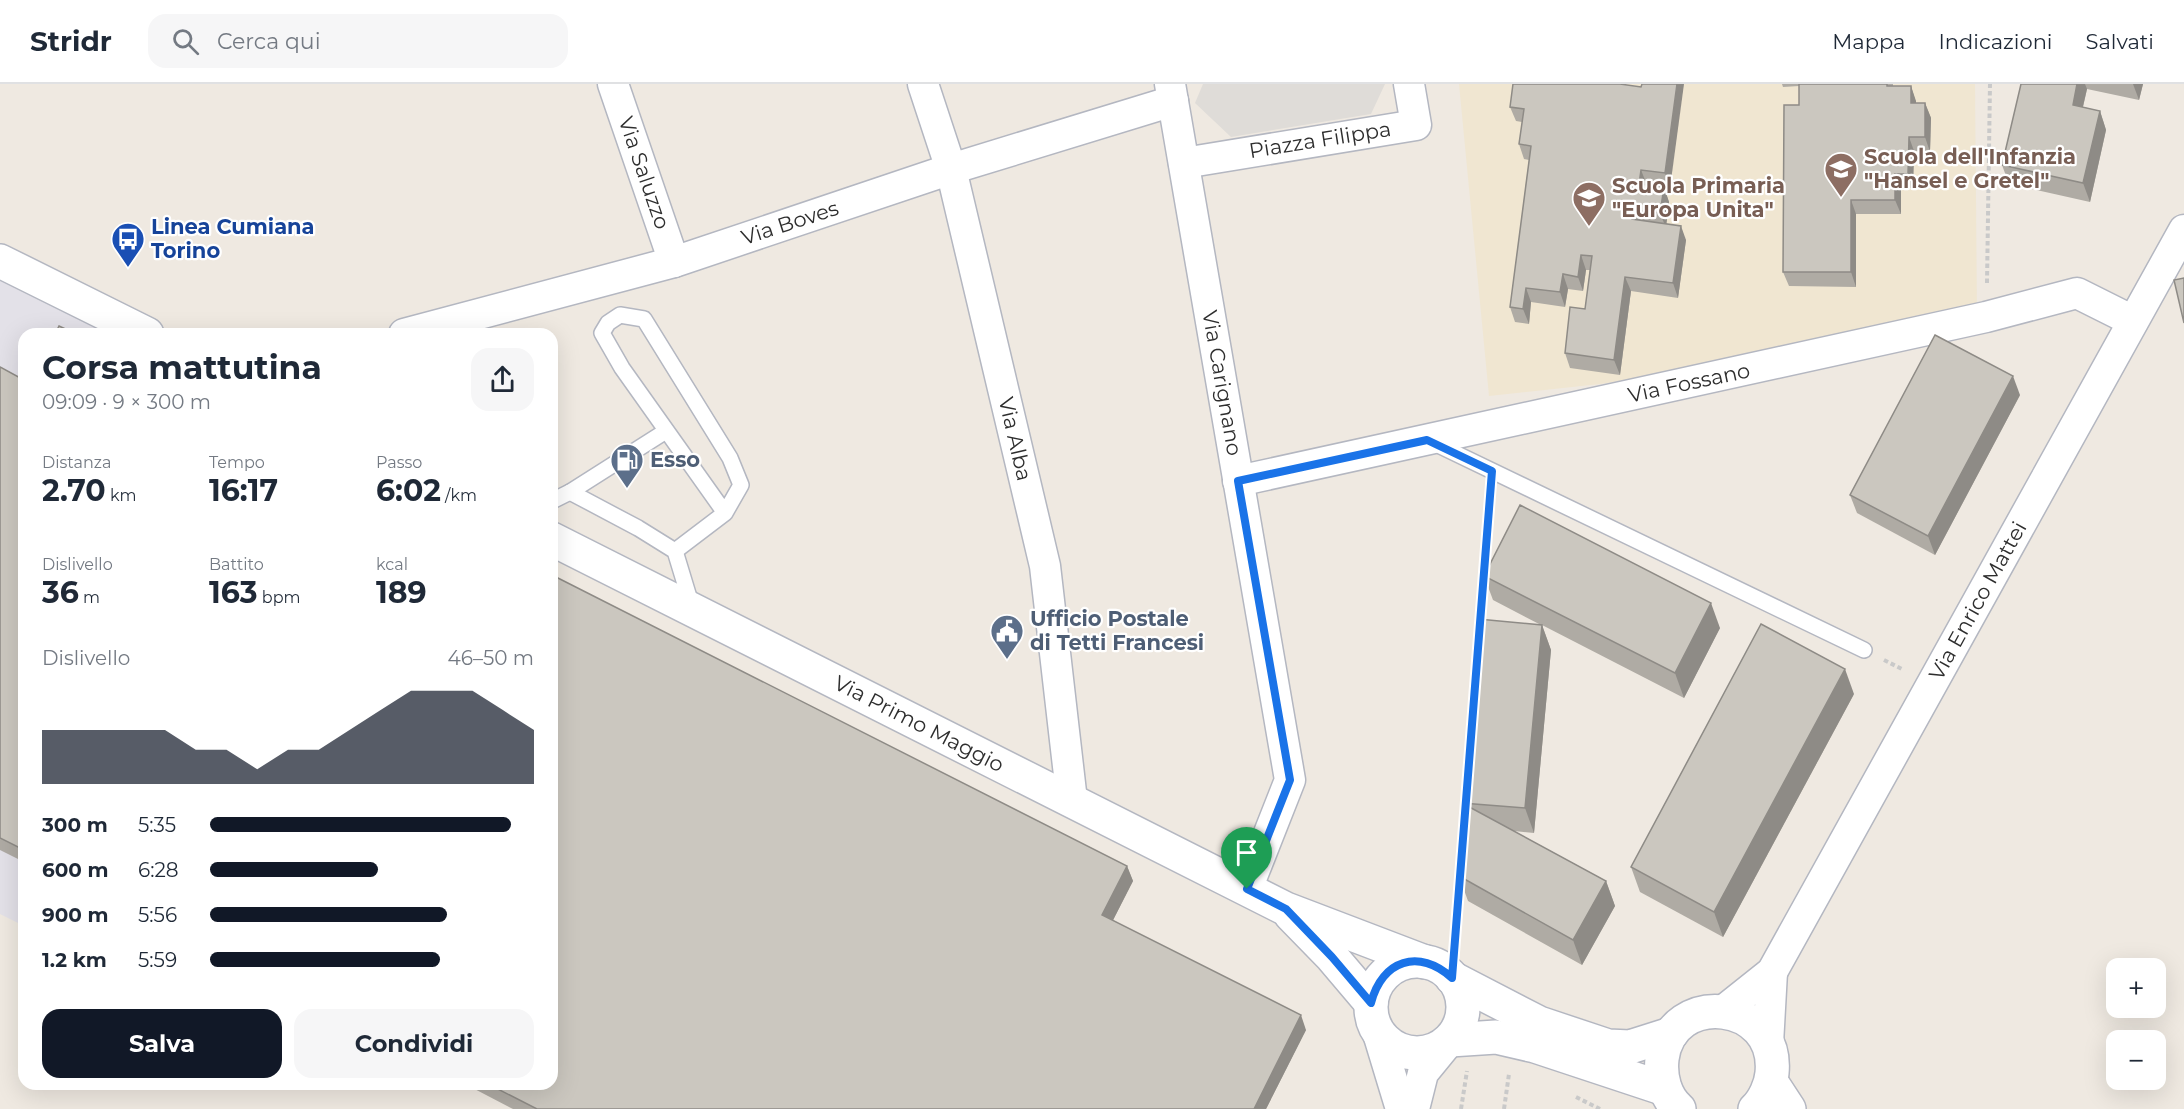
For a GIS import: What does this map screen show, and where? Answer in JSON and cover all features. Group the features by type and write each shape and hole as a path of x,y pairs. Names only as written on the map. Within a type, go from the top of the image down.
{"main road":[{"path":"0,261 135,328"},
{"name":"Via Primo Maggio","path":"558,542 1286,909 1438,970 1539,1023 1608,1046 1630,1047 1671,1034"},
{"name":"Via Primo Maggio","path":"1286,909 1332,957 1374,1017"},
{"path":"1460,1051 1460,1024 1463,1012 1459,988 1438,970 1403,963 1391,969 1381,978 1374,990 1374,1017 1384,1040 1394,1047 1412,1053 1460,1051 1496,1036 1535,1046 1672,1099"},
{"path":"1672,1099 1660,1070 1663,1050 1671,1034 1685,1020 1703,1012 1723,1011 1741,1016 1757,1028 1768,1044 1773,1063 1772,1100"}],"street":[{"name":"Via Saluzzo","path":"613,84 674,262"},
{"name":"Via Alba","path":"923,84 951,169 1045,566 1072,801"},
{"name":"Piazza Filippa","path":"1184,163 1416,125 1409,84"},
{"name":"Via Boves","path":"426,328 674,262 1171,92"},
{"name":"Via Carignano","path":"1171,92 1290,780 1247,889"},
{"name":"Via Enrico Mattei","path":"1723,1011 1772,972 2184,230"},
{"name":"Via Fossano","path":"1238,481 1986,317 2077,293 2133,321"},
{"name":"Via Enrico Mattei","path":"1768,1044 1772,972"},
{"path":"1374,1017 1401,1109"},
{"path":"1414,1109 1423,1073 1460,1051"}],"lane":[{"path":"675,551 725,513 741,485 730,458 644,319 620,315 608,323 602,333 622,369 725,513"},
{"path":"558,498 666,431"},
{"path":"1427,440 1864,650"},
{"path":"570,492 638,528 675,551 693,610"}],"path":[{"path":"1986,317 1990,84"},
{"path":"1480,626 1492,471"},
{"path":"1864,650 1932,685"},
{"path":"1438,970 1460,872"},
{"path":"1460,1051 1461,1109"},
{"path":"1504,1109 1510,1067"}],"shaded area":[{"path":"1203,84 1385,84 1371,114 1231,137 1195,103"},
{"path":"1459,84 1975,84 1977,312 1699,369 1600,384 1489,396"},
{"path":"0,261 134,328 18,328 18,923 0,914"}],"building":[{"path":"1513,84 1620,84 1641,87 1642,84 1677,84 1665,173 1641,170 1639,184 1664,187 1660,213 1633,210 1632,219 1681,226 1673,283 1625,277 1614,360 1565,353 1570,307 1585,309 1592,256 1581,255 1578,277 1563,274 1560,292 1526,288 1523,309 1510,307 1531,146 1519,144 1524,109 1510,107"},
{"path":"1799,84 1911,86 1911,103 1925,103 1925,137 1909,137 1908,174 1895,174 1895,200 1851,200 1851,272 1783,272 1784,105 1799,105"},
{"path":"2021,84 2077,84 2073,105 2100,111 2083,183 2002,165"},
{"path":"2184,278 2184,323 2174,280"},
{"path":"1935,335 2013,376 1928,536 1850,495"},
{"path":"0,367 18,377 18,847 0,838"},
{"path":"1520,505 1711,603 1675,673 1484,576"},
{"path":"558,578 1127,866 1102,915 1301,1015 1254,1109 537,1109 500,1090 558,1090"},
{"path":"1478,619 1542,625 1525,808 1462,803"},
{"path":"1761,624 1845,669 1714,912 1631,867"},
{"path":"1462,803 1606,881 1573,940 1459,876"}],"place":[{"name":"Scuola dell'Infanzia \"Hansel e Gretel\"","path":"1841,198"},
{"name":"Scuola Primaria \"Europa Unita\"","path":"1589,227"},
{"name":"Linea Cumiana Torino","path":"128,268"},
{"name":"Esso","path":"627,489"},
{"name":"Ufficio Postale di Tetti Francesi","path":"1007,660"}],"route":[{"path":"1427,440 1492,471 1452,978 1440,968 1425,962 1403,963 1391,969 1381,978 1374,990 1371,1003 1332,957 1286,909 1247,889 1290,780 1238,481 1427,440"}]}
